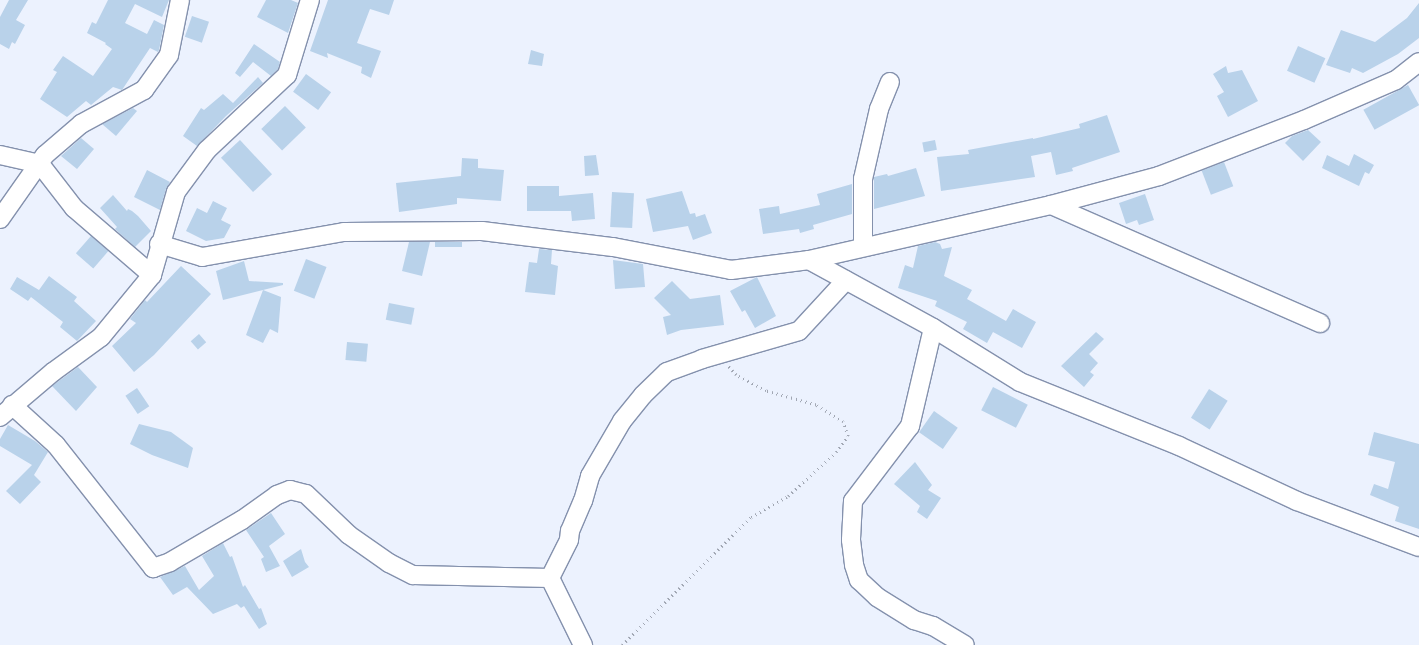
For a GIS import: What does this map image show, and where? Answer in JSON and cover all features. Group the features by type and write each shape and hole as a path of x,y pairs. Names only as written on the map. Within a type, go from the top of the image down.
{"street":[{"path":"0,219 45,155 81,124 144,90 169,55 180,0"},
{"path":"310,0 287,75 207,150 176,192 159,244 152,275 101,337 6,411 56,445 153,568 170,562 242,520 277,495 290,490 306,494 349,535 389,563 413,575 550,578"},
{"path":"159,244 202,257 344,232 482,231 613,247 731,270 809,260 1051,205 1159,176 1304,120 1396,80 1419,62"},
{"path":"863,247 863,179 879,109 890,82"},
{"path":"0,155 40,164 74,208 152,275"},
{"path":"1051,205 1320,323"},
{"path":"809,260 932,328 1020,382 1179,446 1297,501 1419,547"},
{"path":"550,578 569,540 570,531 583,501 590,476 622,421 643,395 666,372 716,354 799,331 846,280"},
{"path":"932,328 910,426 853,501 851,540 854,565 859,580 877,597 914,620 933,626 965,645"},
{"path":"550,578 583,645"}],"path":[{"path":"622,645 751,517 788,496 836,452 848,436 843,422 816,405 766,391 736,375 716,354"}],"building":[{"path":"9,0 28,0 16,20 25,25 15,44 12,42 9,49 0,44 0,17"},
{"path":"108,0 169,0 162,17 135,4 125,23 147,34 154,20 164,25 159,50 158,52 150,48 122,90 113,87 91,105 86,101 67,117 40,99 57,72 53,70 63,56 93,76 112,49 106,43 87,33 92,22 96,24"},
{"path":"266,0 291,0 298,3 288,33 257,17"},
{"path":"328,0 394,0 389,15 370,9 357,43 381,51 371,78 361,73 362,67 327,53 328,58 310,51"},
{"path":"1419,3 1419,38 1398,54 1363,73 1352,68 1350,73 1326,65 1341,30 1375,42 1407,18"},
{"path":"192,16 209,22 202,43 185,37"},
{"path":"254,44 280,62 278,69 271,76 253,62 240,77 235,73"},
{"path":"1298,46 1325,58 1314,83 1287,71"},
{"path":"531,50 544,54 542,66 528,64"},
{"path":"1226,66 1228,73 1242,70 1258,101 1228,117 1217,96 1224,92 1213,74"},
{"path":"306,74 331,92 318,110 293,92"},
{"path":"258,77 263,83 226,116 197,146 183,136 201,108 204,110 223,94 233,103"},
{"path":"1408,85 1419,105 1375,130 1363,110"},
{"path":"285,106 306,128 282,151 261,129"},
{"path":"133,108 137,111 116,136 102,124"},
{"path":"1107,115 1120,152 1072,168 1073,171 1056,175 1051,152 1031,156 1035,177 941,191 937,157 969,154 968,150 1033,139 1080,128 1079,124"},
{"path":"1308,130 1321,142 1303,161 1285,143 1292,136"},
{"path":"81,138 94,149 77,169 61,156"},
{"path":"240,140 272,174 253,192 221,158"},
{"path":"935,140 937,150 924,152 922,142"},
{"path":"1354,154 1374,165 1369,174 1365,172 1359,186 1322,168 1327,155 1349,166"},
{"path":"596,155 599,175 585,176 584,156"},
{"path":"462,158 478,159 478,168 504,170 501,201 457,198 457,204 399,212 396,183 461,176"},
{"path":"1224,162 1233,186 1211,195 1202,171"},
{"path":"916,168 925,196 874,209 874,177 887,174 888,176"},
{"path":"147,170 170,182 160,210 134,197"},
{"path":"852,184 852,214 813,225 814,229 800,233 799,229 763,234 759,209 779,206 780,214 820,205 817,194"},
{"path":"527,186 559,186 559,196 593,193 595,219 572,221 571,211 527,211"},
{"path":"682,191 690,214 695,213 696,217 705,214 712,233 693,240 688,226 653,232 646,199"},
{"path":"612,192 634,193 632,228 610,227"},
{"path":"1145,194 1154,220 1139,225 1137,220 1126,224 1119,203"},
{"path":"113,195 127,211 128,209 138,216 151,231 135,247 115,229 117,227 100,208"},
{"path":"213,201 227,208 221,220 231,225 224,238 206,241 186,231 197,208 207,213"},
{"path":"91,236 108,251 93,268 76,253"},
{"path":"409,242 430,242 422,276 402,271"},
{"path":"435,242 462,242 462,247 435,247"},
{"path":"935,242 940,244 942,249 952,247 944,276 972,290 967,299 1006,321 1013,309 1036,322 1022,348 993,332 987,343 963,329 967,322 935,306 937,301 898,288 905,265 913,268 918,246"},
{"path":"539,249 552,250 551,264 558,266 555,295 525,292 529,262 537,263"},
{"path":"306,259 327,267 314,299 294,291"},
{"path":"613,260 643,264 645,287 615,289"},
{"path":"244,261 249,281 283,283 283,285 223,300 216,271"},
{"path":"181,266 211,294 154,355 134,372 112,346 136,323 130,319 145,300 147,302"},
{"path":"49,276 77,297 74,301 96,321 77,341 60,327 63,322 31,297 28,301 10,289 17,277 39,290"},
{"path":"757,277 776,316 755,328 745,310 742,312 730,291"},
{"path":"672,281 690,299 720,295 724,325 681,330 667,335 663,317 671,315 654,298"},
{"path":"263,290 281,297 278,333 270,329 263,343 246,335"},
{"path":"389,303 415,308 411,325 386,320"},
{"path":"1096,332 1104,339 1089,354 1098,363 1090,372 1094,375 1084,387 1061,366"},
{"path":"199,334 206,342 198,350 191,341"},
{"path":"347,342 368,344 366,362 345,360"},
{"path":"78,367 97,387 76,411 52,386"},
{"path":"993,387 1028,405 1016,428 981,410"},
{"path":"137,388 149,406 138,414 125,396"},
{"path":"1209,389 1228,401 1210,429 1191,418"},
{"path":"934,411 958,428 943,449 919,432"},
{"path":"139,424 171,432 193,448 188,468 152,455 130,444"},
{"path":"8,425 35,441 48,452 34,475 41,482 20,504 6,491 32,465 0,446 0,439"},
{"path":"1374,432 1419,444 1419,529 1395,521 1399,507 1370,495 1374,484 1388,489 1395,462 1368,455"},
{"path":"915,462 932,485 928,490 941,498 927,519 917,512 920,506 894,484"},
{"path":"271,513 285,534 269,546 280,566 266,572 261,559 264,557 246,530"},
{"path":"223,543 230,557 232,556 243,587 245,585 259,609 261,608 267,624 259,629 244,606 241,608 237,604 213,614 187,587 173,595 160,577 185,566 199,590 214,576 202,556"},
{"path":"301,549 305,562 309,567 292,577 283,561"}]}
